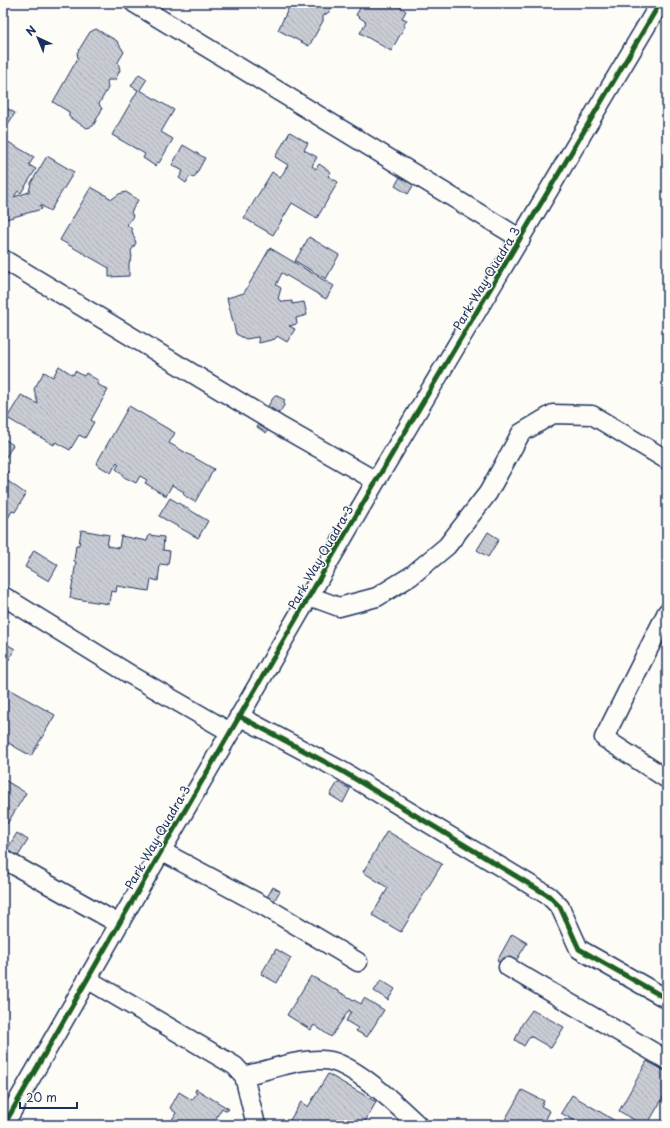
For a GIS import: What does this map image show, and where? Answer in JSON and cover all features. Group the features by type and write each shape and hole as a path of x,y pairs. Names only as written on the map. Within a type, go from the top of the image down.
{"street":[{"path":"134,3 521,239"},
{"name":"Park Way Quadra 3","path":"4,1125 376,481 660,3"},
{"path":"3,259 278,426 376,481"},
{"path":"309,596 339,607 377,597 410,576 447,546 488,494 520,433 553,414 592,415 667,460"},
{"path":"3,596 131,675 230,732"},
{"path":"667,612 604,738 667,779"},
{"path":"239,716 342,771 549,896 560,907 580,948 667,999"},
{"path":"161,851 264,906 358,962"},
{"path":"3,859 119,924"},
{"path":"508,967 667,1060"},
{"path":"87,979 235,1066 244,1076 256,1125"},
{"path":"244,1076 298,1063 324,1060 350,1068 418,1125"}],"building":[{"path":"291,3 332,3 329,12 323,16 323,21 309,46 278,30"},
{"path":"363,3 394,3 406,11 402,18 407,20 403,26 405,26 391,51 360,33 366,22 356,15"},
{"path":"96,29 117,41 124,52 118,62 120,70 115,80 108,80 107,82 108,88 99,104 102,109 93,126 87,128 69,117 69,112 53,102 78,58 77,53 90,32"},
{"path":"139,74 147,79 140,90 174,110 161,132 173,139 159,163 157,162 155,166 143,158 145,154 112,135 138,90 131,86"},
{"path":"3,106 15,113 3,132"},
{"path":"290,132 308,143 304,150 317,157 312,166 316,169 319,164 331,172 328,176 338,182 317,218 292,203 273,235 244,218 272,172 280,178 288,165 275,157"},
{"path":"3,139 34,157 29,165 36,169 21,193 18,191 14,197 29,192 31,183 47,156 74,172 50,211 40,205 42,209 6,219 3,217"},
{"path":"183,145 205,158 194,178 190,176 186,183 179,178 183,171 172,165"},
{"path":"405,168 419,176 408,194 395,186"},
{"path":"91,187 112,199 119,194 126,192 138,200 131,212 133,216 127,225 131,228 136,243 131,251 132,257 129,263 129,276 109,277 109,268 60,240"},
{"path":"309,237 339,255 326,279 295,261"},
{"path":"270,248 334,286 326,299 282,273 276,285 281,288 278,299 283,302 292,301 292,304 304,302 307,315 296,318 297,324 289,326 295,329 287,342 277,336 275,339 259,343 258,337 246,339 236,334 227,298 244,293"},
{"path":"59,366 73,375 75,371 84,376 86,373 99,381 97,384 108,390 91,420 94,422 85,438 79,435 70,450 55,442 54,445 7,418 21,395 38,404 34,389 44,372 53,377"},
{"path":"275,395 285,400 283,402 285,404 279,413 268,406"},
{"path":"129,406 175,433 169,443 214,469 195,502 183,494 184,492 172,485 166,496 145,483 147,480 140,476 136,483 122,476 123,474 116,469 119,464 117,462 111,473 96,464"},
{"path":"263,415 273,421 266,433 257,427"},
{"path":"3,438 13,445 3,462"},
{"path":"3,469 8,472 5,479 26,494 15,512 12,511 4,525"},
{"path":"170,498 208,521 198,538 159,516"},
{"path":"81,530 109,535 107,546 119,548 121,536 147,541 149,535 164,537 163,550 170,551 168,565 160,564 158,581 151,579 149,591 117,586 116,592 111,591 109,604 70,598 76,562 74,561 76,545 79,545"},
{"path":"488,532 499,539 488,557 477,550"},
{"path":"34,550 58,565 49,581 25,567"},
{"path":"3,642 15,649 3,670"},
{"path":"3,686 55,715 31,756 3,740"},
{"path":"3,779 26,793 7,824 3,822"},
{"path":"338,782 350,789 343,803 330,795"},
{"path":"387,831 442,864 401,932 372,915 388,888 363,872"},
{"path":"17,833 28,840 15,861 4,854"},
{"path":"273,887 280,891 269,909 263,904"},
{"path":"512,934 527,943 511,969 497,961"},
{"path":"276,949 291,958 277,983 261,974"},
{"path":"311,976 361,1004 364,998 384,1010 367,1037 356,1031 358,1028 346,1021 351,1012 349,1010 331,1037 314,1025 311,1030 287,1015"},
{"path":"381,980 395,989 388,1000 374,991"},
{"path":"532,1010 564,1027 551,1048 530,1036 524,1046 515,1040 522,1024"},
{"path":"647,1061 667,1072 667,1091 647,1125 643,1125 619,1111"},
{"path":"328,1074 376,1102 363,1125 287,1125 301,1102 308,1107"},
{"path":"196,1089 229,1109 227,1111 222,1108 216,1118 228,1125 169,1125 176,1113 170,1108 179,1092 192,1100 197,1093 195,1092"},
{"path":"522,1090 544,1101 541,1106 550,1111 543,1125 502,1125"},
{"path":"572,1095 622,1125 581,1125 561,1113"}],"cycle path":[{"path":"4,1125 376,481 660,3"},
{"path":"239,716 342,771 549,896 560,907 579,949 667,999"}]}
